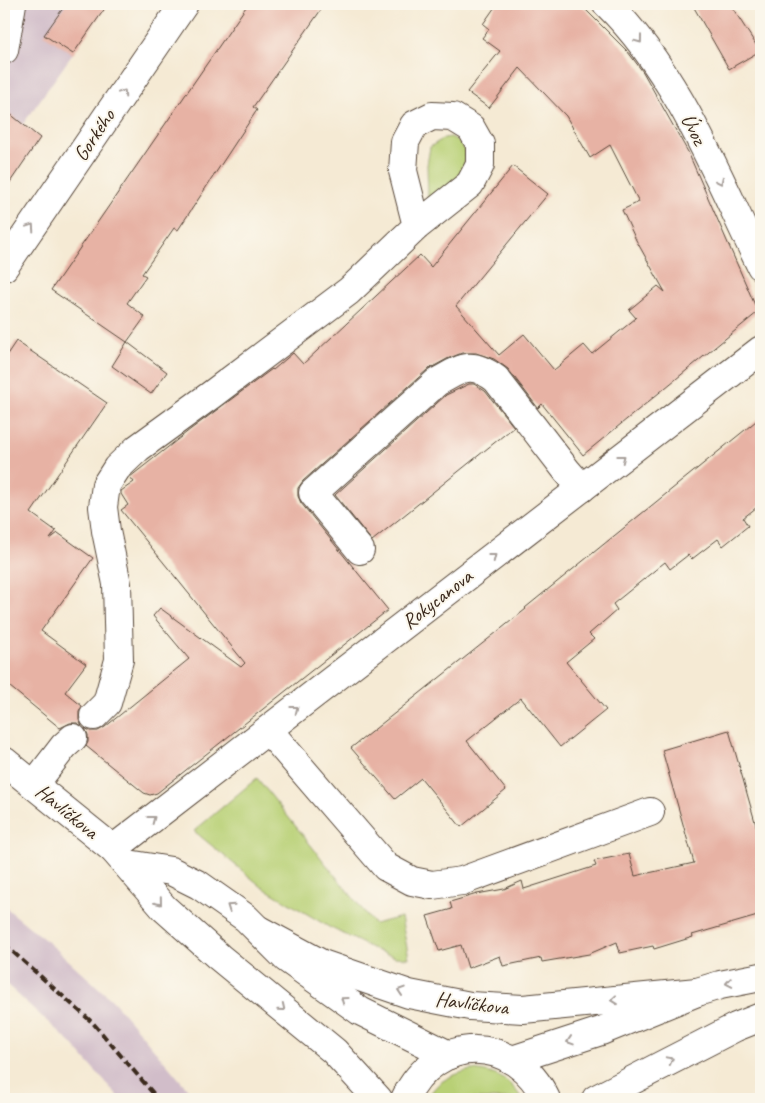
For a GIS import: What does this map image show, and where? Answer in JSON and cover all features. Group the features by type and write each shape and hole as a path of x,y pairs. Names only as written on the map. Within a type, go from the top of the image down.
{"street":[{"path":"4,50 12,4"},
{"name":"Gorkého","path":"4,267 184,4"},
{"name":"Úvoz","path":"607,4 625,21 656,62 689,117 761,266"},
{"path":"94,716 107,702 119,660 118,584 106,531 103,507 106,486 117,468 138,448 349,291 417,226"},
{"name":"Rokycanova","path":"121,857 268,730 761,350"},
{"path":"360,550 313,493 436,382 460,370 473,367 478,368 496,379 566,471 582,488"},
{"path":"268,730 386,867 412,881 432,885 462,881 650,812"},
{"path":"34,785 64,746 73,738"},
{"name":"Havlíčkova","path":"4,761 121,857 164,908 218,957 334,1052 378,1099"},
{"name":"Havlíčkova","path":"121,857 171,871 199,885 246,918 286,958 360,1011 449,1055"},
{"name":"Havlíčkova","path":"259,930 322,964 409,994 470,1006 523,1009 697,992"},
{"name":"Havlíčkova","path":"512,1060 601,1031 697,992 720,985 761,977"},
{"path":"596,1099 628,1089 736,1027 761,1017"},
{"path":"405,1099 418,1077 437,1060 449,1055 474,1050 500,1054 523,1067 532,1076 546,1099"}],"shaded area":[{"path":"4,4 108,4 23,124 40,138 4,191"},
{"path":"4,906 56,949 114,1002 196,1099 120,1099 71,1043 4,982"}],"green space":[{"path":"451,137 463,146 465,163 463,170 450,187 432,201 428,199 427,165 430,147 444,138"},
{"path":"257,778 374,924 401,917 409,958 395,957 376,950 329,927 262,887 194,831"},
{"path":"471,1070 487,1072 501,1077 512,1086 522,1099 428,1099 435,1087 440,1083 452,1076"}],"building":[{"path":"66,4 108,4 73,54 44,35"},
{"path":"248,4 325,4 253,107 257,110 178,230 174,228 142,274 146,276 127,303 145,317 127,342 51,290"},
{"path":"497,4 580,4 628,52 643,72 688,152 758,312 583,455 542,404 538,408 508,369 494,359 476,353 462,353 427,370 303,481 298,488 298,496 301,503 388,610 157,793 150,795 144,793 86,746 88,735 85,728 90,731 98,731 105,727 189,659 153,616 160,608 241,667 245,663 121,510 128,505 121,491 134,482 130,477 293,353 303,364 420,255 431,267 513,166 548,194 456,306 499,355 524,334 554,370 584,345 592,354 636,318 629,310 658,286 665,292 636,240 622,210 639,202 610,145 590,158 566,116 520,68 489,108 467,92 500,51 482,38 489,29 483,24"},
{"path":"692,4 730,4 760,51 729,69"},
{"path":"4,109 40,138 4,191"},
{"path":"16,341 107,403 31,513 56,531 50,539 58,533 93,558 41,631 86,664 65,692 82,706 79,712 79,720 82,726 77,723 70,723 60,728 4,682 4,359"},
{"path":"127,342 167,372 151,394 112,366"},
{"path":"469,384 474,384 485,391 514,427 372,541 335,495 446,395"},
{"path":"761,417 761,504 743,518 748,526 723,546 718,539 692,559 688,555 670,569 665,562 613,604 617,610 589,634 594,639 566,662 606,710 560,747 521,698 467,741 506,790 461,827 421,778 395,799 351,748 526,609"},
{"path":"729,730 761,843 761,915 692,935 693,937 654,949 653,946 620,953 617,942 589,954 542,962 541,958 503,966 500,956 468,968 461,945 439,951 427,916 452,909 450,902 504,889 522,881 524,889 596,866 594,861 629,854 635,876 694,863 662,750"}],"railway":[{"path":"4,944 93,1023 158,1099"}]}
